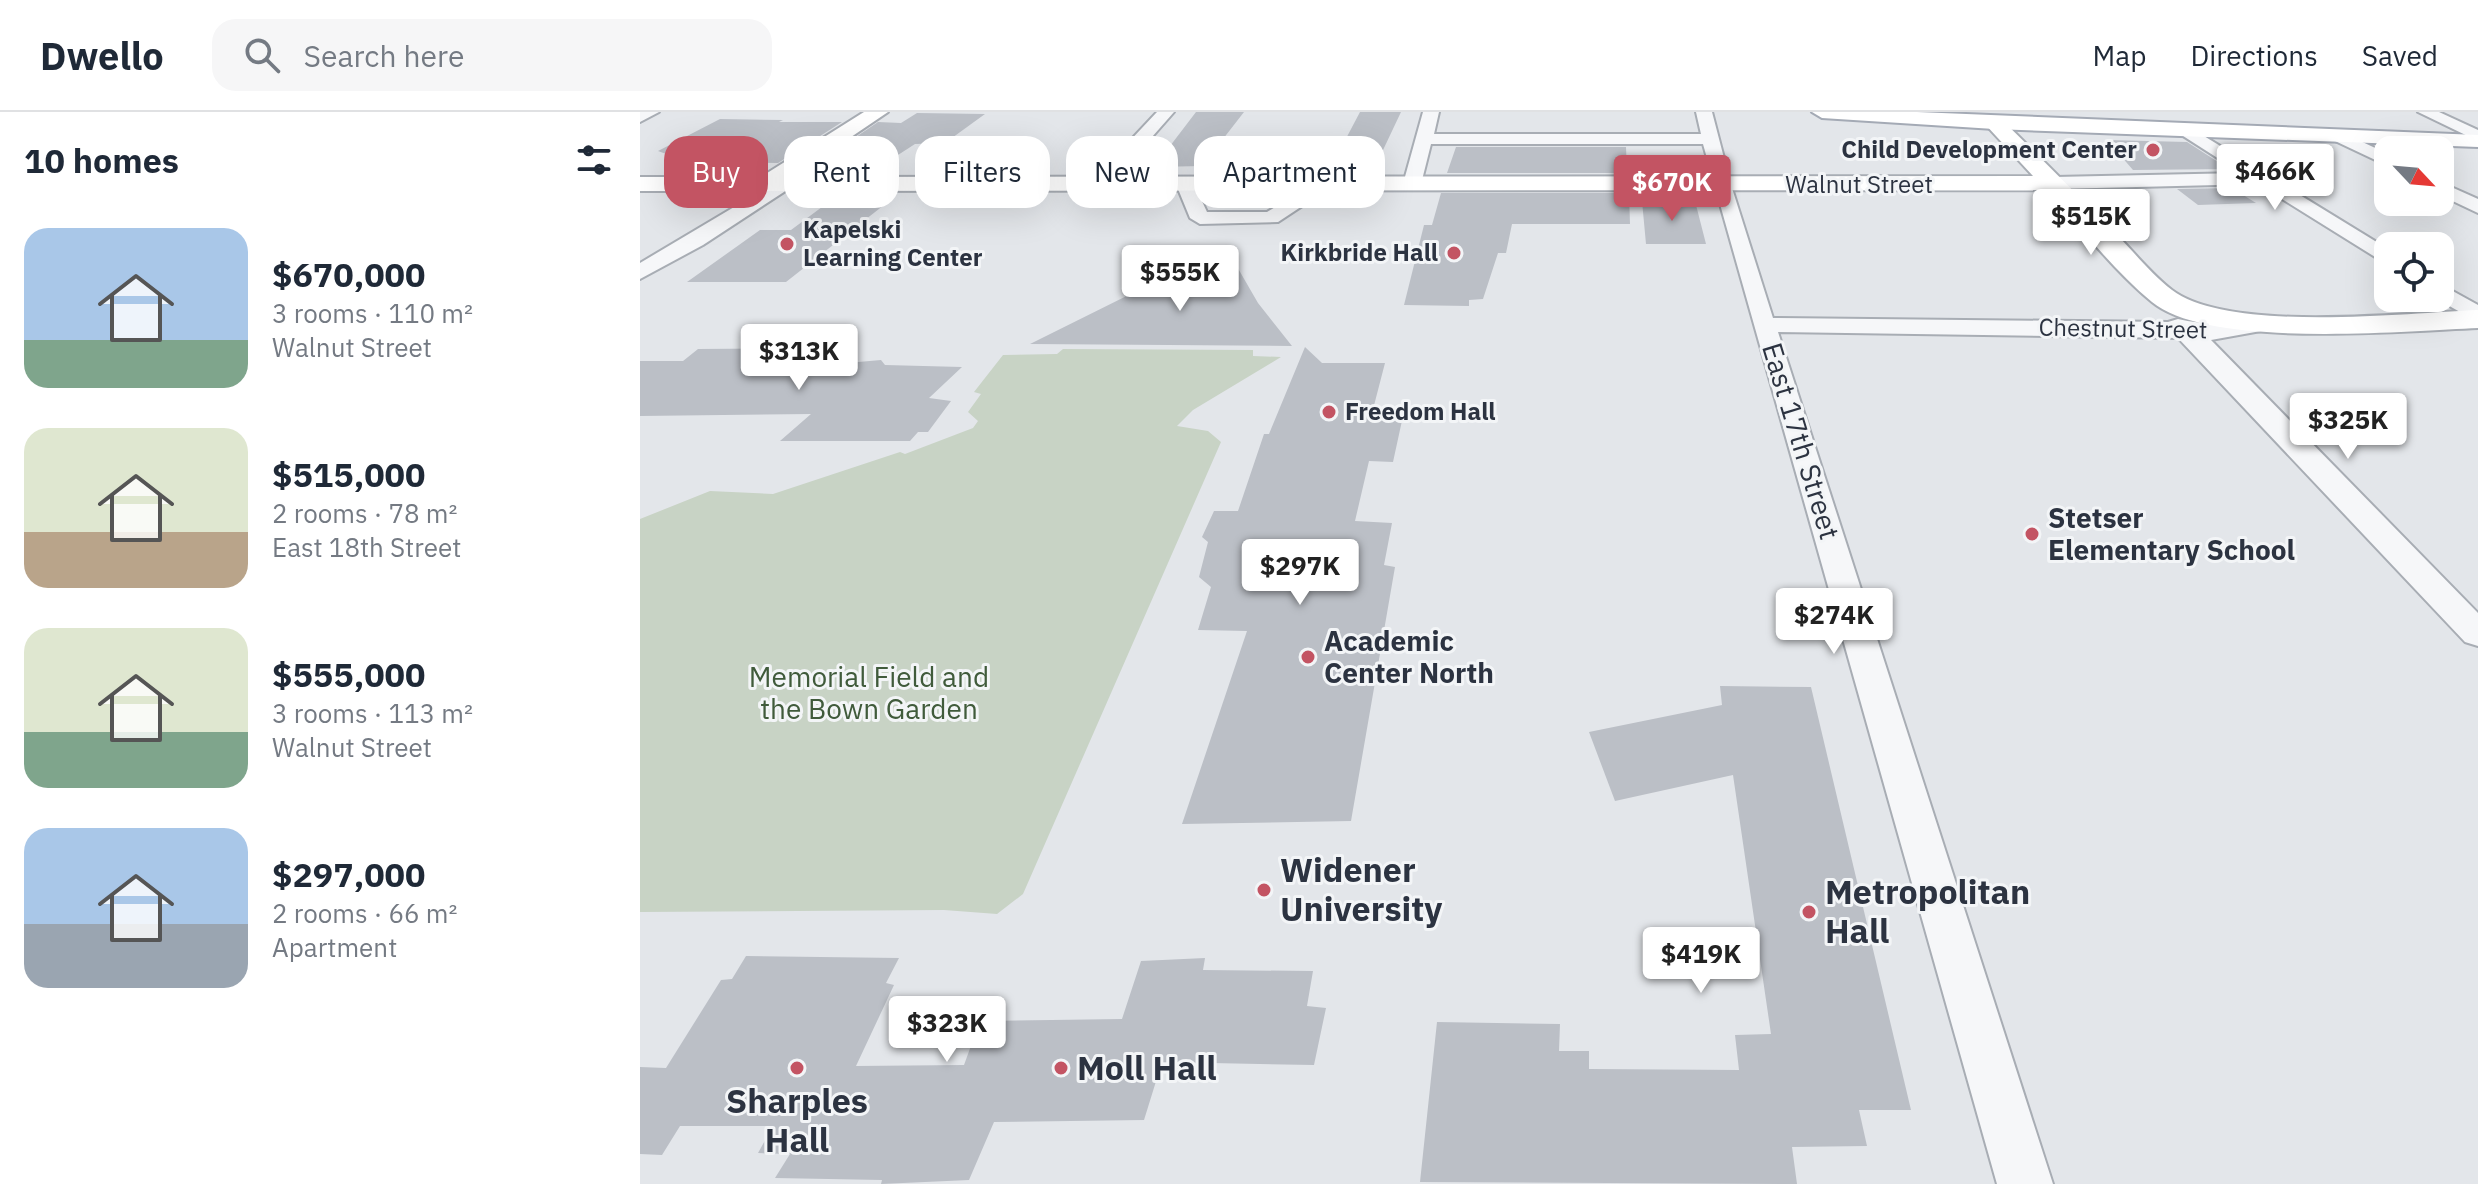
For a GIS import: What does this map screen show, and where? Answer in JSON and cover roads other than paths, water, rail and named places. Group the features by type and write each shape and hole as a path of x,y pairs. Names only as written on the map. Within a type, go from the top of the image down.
{"street":[{"path":"640,117 651,112"},
{"path":"1144,136 1166,112"},
{"path":"1412,184 1431,112"},
{"path":"1822,112 1994,123 2478,138"},
{"path":"2426,112 2478,138"},
{"path":"640,272 667,254 696,241 774,184 880,115"},
{"path":"1994,123 2163,297 2203,313 2263,324"},
{"path":"1422,139 1708,125"},
{"name":"East 17th Street","path":"1708,125 1721,185 2025,1184"},
{"path":"2186,130 2374,249"},
{"path":"2339,136 2374,154"},
{"name":"Walnut Street","path":"1385,184 1948,185 2262,178"},
{"name":"Walnut Street","path":"640,184 1066,183"},
{"name":"Walnut Street","path":"1178,184 1194,184"},
{"path":"1185,184 1194,204"},
{"path":"1948,185 2020,196 2093,222"},
{"path":"2454,195 2478,207"},
{"path":"1196,208 1200,218 1271,218 1287,208"},
{"path":"2163,297 2166,312 2183,331 2201,344 2478,634"},
{"path":"2454,301 2478,317"},
{"name":"Chestnut Street","path":"1766,325 2240,331 2263,324 2478,317"}],"place":[{"name":"Child Development Center","path":"2153,150"},
{"name":"Kapelski Learning Center","path":"787,244"},
{"name":"Kirkbride Hall","path":"1454,253"},
{"name":"Freedom Hall","path":"1329,412"},
{"name":"Stetser Elementary School","path":"2032,534"},
{"name":"Academic Center North","path":"1308,657"},
{"name":"Widener University","path":"1264,890"},
{"name":"Metropolitan Hall","path":"1809,912"},
{"name":"Sharples Hall","path":"797,1068"},
{"name":"Moll Hall","path":"1061,1068"}],"park label":[{"name":"Memorial Field and the Bown Garden","path":"869,693"}]}
